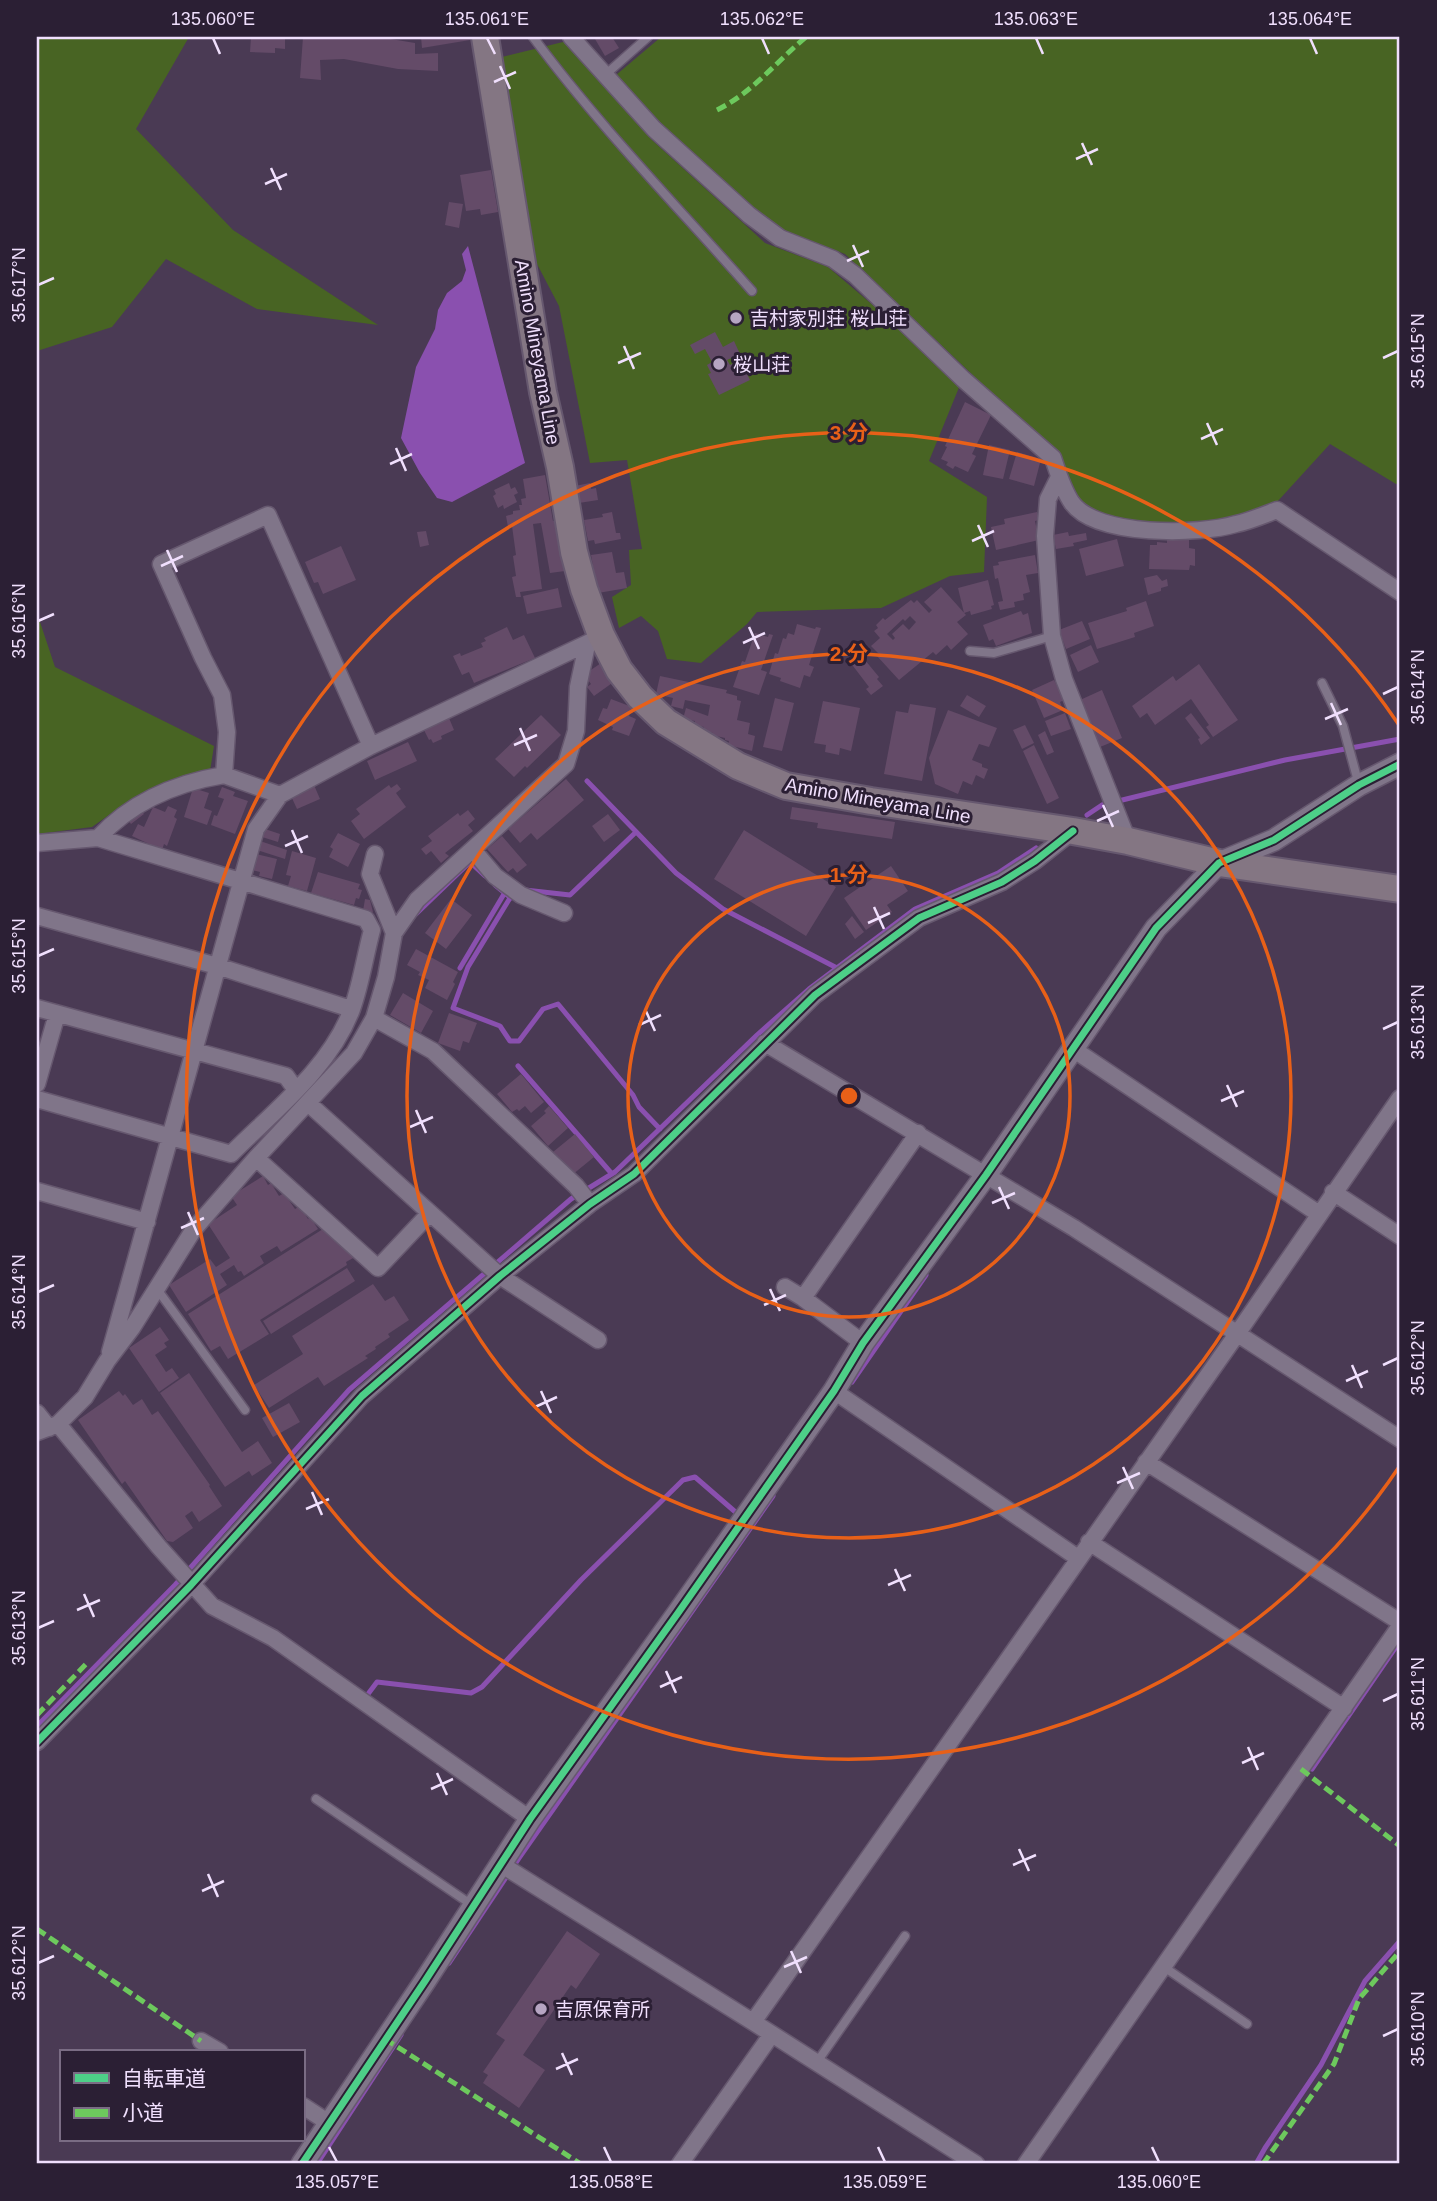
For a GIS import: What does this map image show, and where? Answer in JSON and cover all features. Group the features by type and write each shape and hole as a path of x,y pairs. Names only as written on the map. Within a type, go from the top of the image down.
{"main road":[{"name":"Amino Mineyama Line","path":"485,37 541,379 594,640 640,697 666,723 738,766 786,786 1073,831 1219,863 1400,889"}],"street":[{"path":"571,37 654,129 748,215 780,238 833,259 855,275 963,379 1053,458 1073,504 1091,519 1133,530 1192,531 1236,525 1277,510 1400,592"},
{"path":"1059,477 1048,499 1045,536 1052,636 1064,679 1128,841"},
{"path":"224,775 227,733 222,695 161,565 268,515 371,746"},
{"path":"107,1362 256,829 280,795 371,746 594,640"},
{"path":"48,1428 85,1397 194,1229 354,1053 374,1018 386,977 394,933 417,900 566,764 576,731 578,687 594,640"},
{"path":"302,2164 530,1819 834,1391 863,1343 986,1175 1156,928 1219,863 1274,840 1359,785 1400,764"},
{"path":"98,838 112,823 137,805 170,788 194,780 224,775 280,795"},
{"path":"37,1742 191,1585 362,1396 500,1276 634,1174 815,995 919,918 1002,882 1035,861 1073,831"},
{"path":"37,843 98,838 366,919 372,930 351,1009 330,1050 296,1090 231,1154 37,1099"},
{"path":"473,850 495,876 521,895 564,913"},
{"path":"375,854 370,874 394,933"},
{"path":"37,916 217,966 351,1009"},
{"path":"37,1008 286,1076 296,1090"},
{"path":"37,1084 57,1014"},
{"path":"374,1018 433,1051 576,1186 590,1205"},
{"path":"765,1043 1074,1228 1400,1439"},
{"path":"1073,1049 1319,1214"},
{"path":"753,2022 1400,1098"},
{"path":"308,1103 500,1276 598,1340"},
{"path":"803,1298 918,1133"},
{"path":"256,1158 378,1268 430,1213"},
{"path":"37,1191 147,1222"},
{"path":"1333,1192 1400,1236"},
{"path":"785,1287 863,1343"},
{"path":"834,1391 1078,1558"},
{"path":"37,1413 212,1606 273,1638 530,1819"},
{"path":"1026,2164 1344,1709 1400,1624 1146,1462"},
{"path":"1089,1542 1344,1709"},
{"path":"502,1865 976,2164"},
{"path":"680,2164 772,2034"},
{"path":"201,2041 217,2050"},
{"path":"304,2107 329,2123"}],"lane":[{"path":"533,37 554,66 752,291"},
{"path":"605,75 648,37"},
{"path":"970,651 994,653 1052,636"},
{"path":"1322,683 1343,726 1359,785"},
{"path":"157,1289 245,1410"},
{"path":"317,1799 474,1906"},
{"path":"817,2062 905,1936"},
{"path":"1164,1967 1247,2024"}],"green space":[{"path":"37,37 189,37 136,129 233,230 378,325 257,309 166,259 112,327 37,351"},
{"path":"661,37 1400,37 1400,483 1396,484 1330,444 1277,502 1234,520 1193,526 1135,524 1095,511 1080,500 1057,453 845,254 785,231 756,210 672,135 616,75"},
{"path":"567,41 652,140 765,243 828,267 927,351 960,385 929,461 987,497 984,572 950,576 881,608 757,612 747,624 701,663 667,659 658,631 641,616 619,628 612,597 631,585 629,550 642,549 627,460 590,463 559,306 537,264 502,57"},
{"path":"37,613 55,667 214,746 210,771 170,780 133,798 92,827 37,834"}],"shaded area":[{"path":"468,246 525,463 452,502 437,498 401,438 416,367 435,329 438,310 447,293 462,281 466,270 462,254"}],"building":[{"path":"251,37 285,37 285,49 275,48 275,53 250,52"},
{"path":"303,37 379,37 415,43 415,54 438,53 438,71 398,69 344,59 320,60 321,80 300,78"},
{"path":"421,37 470,37 470,40 422,48"},
{"path":"612,37 619,48 605,56 595,39"},
{"path":"491,170 498,212 481,215 480,209 466,211 460,175"},
{"path":"449,202 463,204 459,228 445,225"},
{"name":"桜山荘","path":"715,332 723,347 734,341 740,354 727,360 730,365 740,360 750,380 719,395 708,374 711,373 707,365 712,362 705,349 695,354 690,345"},
{"path":"965,402 991,415 972,454 976,456 968,472 955,466 953,469 946,465 948,462 941,459"},
{"path":"989,445 1010,450 1003,479 983,475"},
{"path":"1017,452 1041,459 1034,486 1009,479"},
{"path":"545,475 553,521 557,520 565,571 550,573 541,523 533,524 542,589 520,592 521,597 516,597 512,577 516,576 513,556 516,555 512,526 508,527 506,516 520,510 521,499 526,498 523,479"},
{"path":"509,483 511,489 515,487 518,493 514,495 517,502 504,509 503,505 498,508 493,496 496,494 494,490"},
{"path":"590,483 591,489 596,488 598,500 579,503 575,486"},
{"path":"612,512 616,533 620,533 621,539 595,544 594,540 588,541 584,520 603,517 602,514"},
{"path":"1037,512 1039,520 1035,521 1039,540 996,550 991,527 1005,524 1004,519"},
{"path":"426,531 429,545 420,547 417,532"},
{"path":"1068,532 1069,536 1086,533 1087,540 1073,543 1074,546 1056,549 1053,535"},
{"path":"1167,538 1189,538 1189,548 1195,549 1195,566 1190,565 1189,570 1149,569 1150,545 1157,545 1157,542 1167,543"},
{"path":"1117,539 1124,566 1086,576 1079,549"},
{"path":"341,546 356,580 323,594 318,582 314,583 305,562"},
{"path":"612,552 616,573 624,572 627,588 598,593 591,555"},
{"path":"1035,555 1038,573 1026,575 1030,592 1023,594 1024,600 1014,602 1015,607 1000,610 998,602 1003,601 993,566 999,565 998,562"},
{"path":"1157,575 1162,581 1167,579 1168,586 1148,595 1144,578"},
{"path":"988,580 994,605 991,606 992,609 971,615 970,611 964,613 958,588"},
{"path":"941,587 966,615 957,622 968,634 951,650 947,645 936,655 933,652 899,680 871,646 880,638 874,631 883,618 885,620 911,600 914,603 917,600 929,613 932,610 924,602","holes":["910,616 916,622 909,630 903,624 892,634 895,638 893,640 887,634"]},
{"path":"558,588 562,607 527,614 523,596"},
{"path":"1146,601 1154,626 1134,633 1135,637 1097,649 1088,623 1127,611 1126,608"},
{"path":"1021,611 1023,615 1028,613 1032,633 996,646 993,639 989,641 983,625"},
{"path":"1082,621 1090,639 1066,649 1059,630"},
{"path":"797,624 821,628 809,665 814,667 810,677 804,675 800,688 769,674 783,638 786,639 788,633 794,635"},
{"path":"507,627 513,640 524,635 535,658 474,683 469,672 462,675 453,656 460,653 461,656 483,647 481,643 486,641 484,638"},
{"path":"755,633 768,637 769,634 773,635 761,670 767,672 759,695 733,687"},
{"path":"1091,645 1099,662 1078,672 1070,655"},
{"path":"860,654 883,686 871,695 866,689 869,687 850,662"},
{"path":"601,663 615,681 594,696 587,687 591,684 588,672"},
{"path":"1199,664 1238,720 1213,737 1206,727 1209,725 1191,699 1155,725 1147,713 1140,718 1132,706 1173,676 1176,681"},
{"path":"660,676 727,690 726,693 737,696 737,700 741,701 737,720 750,723 748,734 755,736 752,751 728,745 729,741 725,738 703,731 704,727 694,725 695,721 683,719 686,708 708,716 710,705 685,700 683,709 671,706 673,698 656,694"},
{"path":"1054,680 1066,699 1060,702 1063,710 1044,718 1032,690"},
{"path":"1102,690 1122,738 1100,747 1080,700"},
{"path":"967,695 986,706 979,717 960,706"},
{"path":"775,698 794,703 782,751 763,747"},
{"path":"611,699 632,707 629,716 636,719 629,736 612,730 613,727 598,720"},
{"path":"823,701 860,708 851,751 840,748 839,755 825,752 826,745 814,743"},
{"path":"910,704 936,708 922,781 884,774 896,711 908,713"},
{"path":"948,710 997,728 989,747 979,744 972,760 988,769 984,779 976,775 972,785 963,781 958,794 935,784 929,758"},
{"path":"1065,713 1071,729 1051,736 1045,721"},
{"path":"1191,713 1210,738 1201,745 1198,739 1200,738 1185,718"},
{"path":"541,715 561,735 514,777 495,759"},
{"path":"449,718 454,730 433,743 429,740 424,730"},
{"path":"1025,725 1034,743 1022,749 1013,730"},
{"path":"1045,731 1054,752 1047,755 1038,735"},
{"path":"408,742 417,761 375,780 367,761"},
{"path":"1034,745 1059,798 1047,804 1023,751"},
{"path":"566,779 584,800 537,840 531,833 520,843 508,829"},
{"path":"397,784 401,789 396,793 406,807 364,839 351,821 360,814 356,809 389,785 391,788"},
{"path":"314,785 320,799 297,809 291,796"},
{"path":"222,787 235,792 233,796 248,801 235,834 211,825 224,799 218,797"},
{"path":"193,788 209,793 204,808 212,811 207,825 184,817"},
{"path":"168,806 177,810 174,817 177,819 167,846 164,844 162,850 132,836 138,824 144,827 153,807 165,812"},
{"path":"792,807 895,822 892,839 817,828 818,823 790,819"},
{"path":"141,810 144,814 131,824 128,820"},
{"path":"468,810 475,819 468,825 473,831 445,853 449,856 441,863 431,851 426,855 421,849 432,841 428,836 458,813 460,816"},
{"path":"608,814 620,830 604,842 592,826"},
{"path":"265,829 280,834 278,842 262,837"},
{"path":"744,830 836,887 806,936 714,879"},
{"path":"338,833 360,844 348,867 329,857 333,849 330,847"},
{"path":"502,836 527,865 517,873 513,868 508,872 487,849"},
{"path":"260,841 287,850 285,859 257,850"},
{"path":"292,851 316,858 307,891 288,886 291,876 286,875"},
{"path":"256,854 277,859 272,879 259,876 260,872 252,870"},
{"path":"891,866 908,891 887,905 892,912 866,930 844,898"},
{"path":"318,872 360,884 358,889 362,890 359,899 356,898 354,905 311,893"},
{"path":"365,899 370,900 373,912 363,911"},
{"path":"451,899 472,915 446,949 425,933"},
{"path":"852,916 864,932 855,939 845,924"},
{"path":"416,949 458,972 447,1000 425,988 429,980 407,965"},
{"path":"403,993 433,1011 421,1033 390,1015"},
{"path":"449,1013 477,1023 469,1043 463,1041 460,1051 438,1043"},
{"path":"521,1074 544,1102 531,1113 525,1106 512,1112 497,1094"},
{"path":"549,1106 568,1128 548,1146 531,1126 546,1113 544,1111"},
{"path":"575,1134 594,1157 572,1175 553,1152"},
{"path":"263,1176 279,1196 284,1193 295,1209 300,1206 318,1229 281,1252 277,1246 260,1256 264,1263 244,1276 234,1265 220,1274 227,1285 186,1312 169,1285 210,1259 216,1267 230,1258 208,1224 237,1205 231,1196"},
{"path":"323,1229 355,1257 346,1262 347,1265 260,1320 269,1334 228,1359 220,1346 211,1351 188,1314"},
{"path":"347,1268 355,1281 271,1334 263,1321"},
{"path":"373,1284 385,1301 394,1296 409,1320 388,1334 390,1337 365,1356 368,1358 324,1386 318,1377 269,1408 254,1385 303,1354 292,1336"},
{"path":"160,1327 169,1340 164,1343 167,1347 155,1355 166,1372 172,1368 179,1378 159,1392 129,1348"},
{"path":"189,1373 242,1452 258,1441 272,1463 252,1476 249,1471 225,1487 160,1393"},
{"path":"119,1391 123,1396 125,1394 133,1405 142,1399 152,1415 158,1411 222,1506 199,1522 192,1511 185,1516 193,1528 173,1542 167,1541 125,1481 122,1484 78,1420"},
{"path":"289,1403 300,1422 273,1437 262,1418"},
{"path":"567,1931 600,1954 576,1989 571,1985 523,2055 545,2070 519,2108 483,2083 488,2075 483,2072 505,2040 496,2034"}],"waterway":[{"path":"1087,815 1102,805 1285,760 1400,739"},
{"path":"587,781 676,873 723,909 837,968"},
{"path":"525,890 570,895 636,832"},
{"path":"37,1726 175,1585 349,1390 571,1199 615,1172 757,1035 809,989 915,909 998,873 1036,848"},
{"path":"416,914 470,862 485,876"},
{"path":"495,885 511,898"},
{"path":"460,968 504,894"},
{"path":"510,898 468,967 453,1008 500,1026 510,1041 519,1041 543,1009 558,1004 633,1095 639,1107 660,1129"},
{"path":"518,1066 612,1174"},
{"path":"852,1382 926,1275"},
{"path":"368,1694 377,1682 471,1693 482,1687 581,1580 683,1480 695,1477 740,1516"},
{"path":"449,1963 519,1858 773,1496"},
{"path":"1312,1769 1400,1641"},
{"path":"1256,2164 1321,2065 1365,1981 1400,1941"},
{"path":"317,2164 401,2035"}],"marked path":[{"path":"717,110 753,86 806,37"},
{"path":"37,1715 89,1661"},
{"path":"1301,1769 1400,1846"},
{"path":"37,1929 201,2041"},
{"path":"1263,2164 1334,2064 1359,1999 1400,1951"},
{"path":"385,2039 581,2164"}],"cycle path":[{"path":"302,2164 530,1819 834,1391 863,1343 986,1175 1156,928 1219,863 1274,840 1359,785 1400,764"},
{"path":"37,1742 191,1585 362,1396 500,1276 590,1204 634,1174 815,995 919,918 1002,882 1035,861 1073,831"}],"place":[{"name":"吉村家別荘 桜山荘","path":"736,318"},
{"name":"桜山荘","path":"719,364"},
{"name":"吉原保育所","path":"541,2009"}]}
